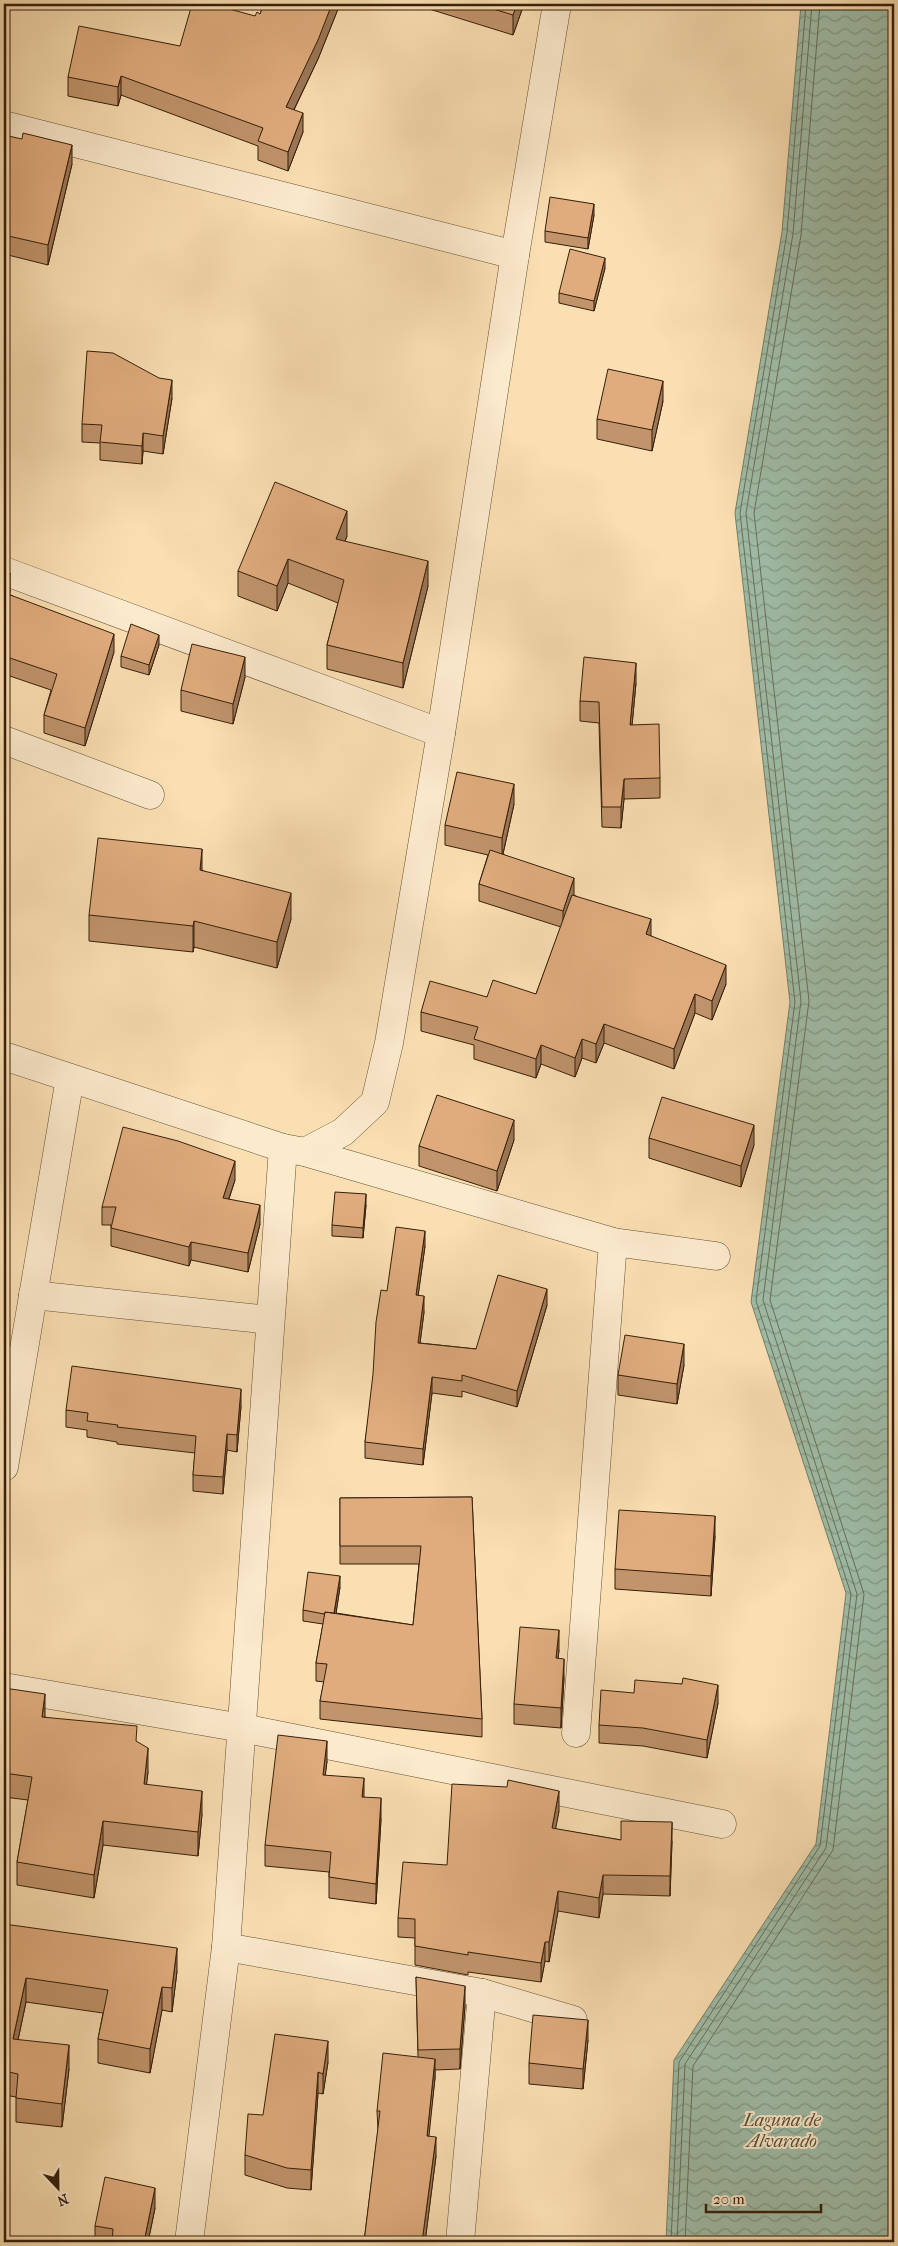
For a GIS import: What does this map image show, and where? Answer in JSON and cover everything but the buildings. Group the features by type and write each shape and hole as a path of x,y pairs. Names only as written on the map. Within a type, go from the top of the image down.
{"street":[{"path":"294,1150 343,1132 375,1102 389,1043 441,733 556,4"},
{"path":"4,125 515,255"},
{"path":"4,571 441,733"},
{"path":"4,740 150,795"},
{"path":"4,1056 294,1150 613,1242 716,1256"},
{"path":"4,1467 70,1078"},
{"path":"189,2242 226,1947 270,1320 294,1150"},
{"path":"576,1733 613,1242"},
{"path":"33,1295 270,1320"},
{"path":"4,1686 242,1728 722,1824"},
{"path":"226,1947 482,1993 573,2020"},
{"path":"460,2242 482,1993"}],"water":[{"name":"Laguna de Alvarado","path":"801,4 894,4 894,2242 666,2242 674,2060 816,1844 846,1593 751,1302 790,1002 735,513 782,232"}]}
